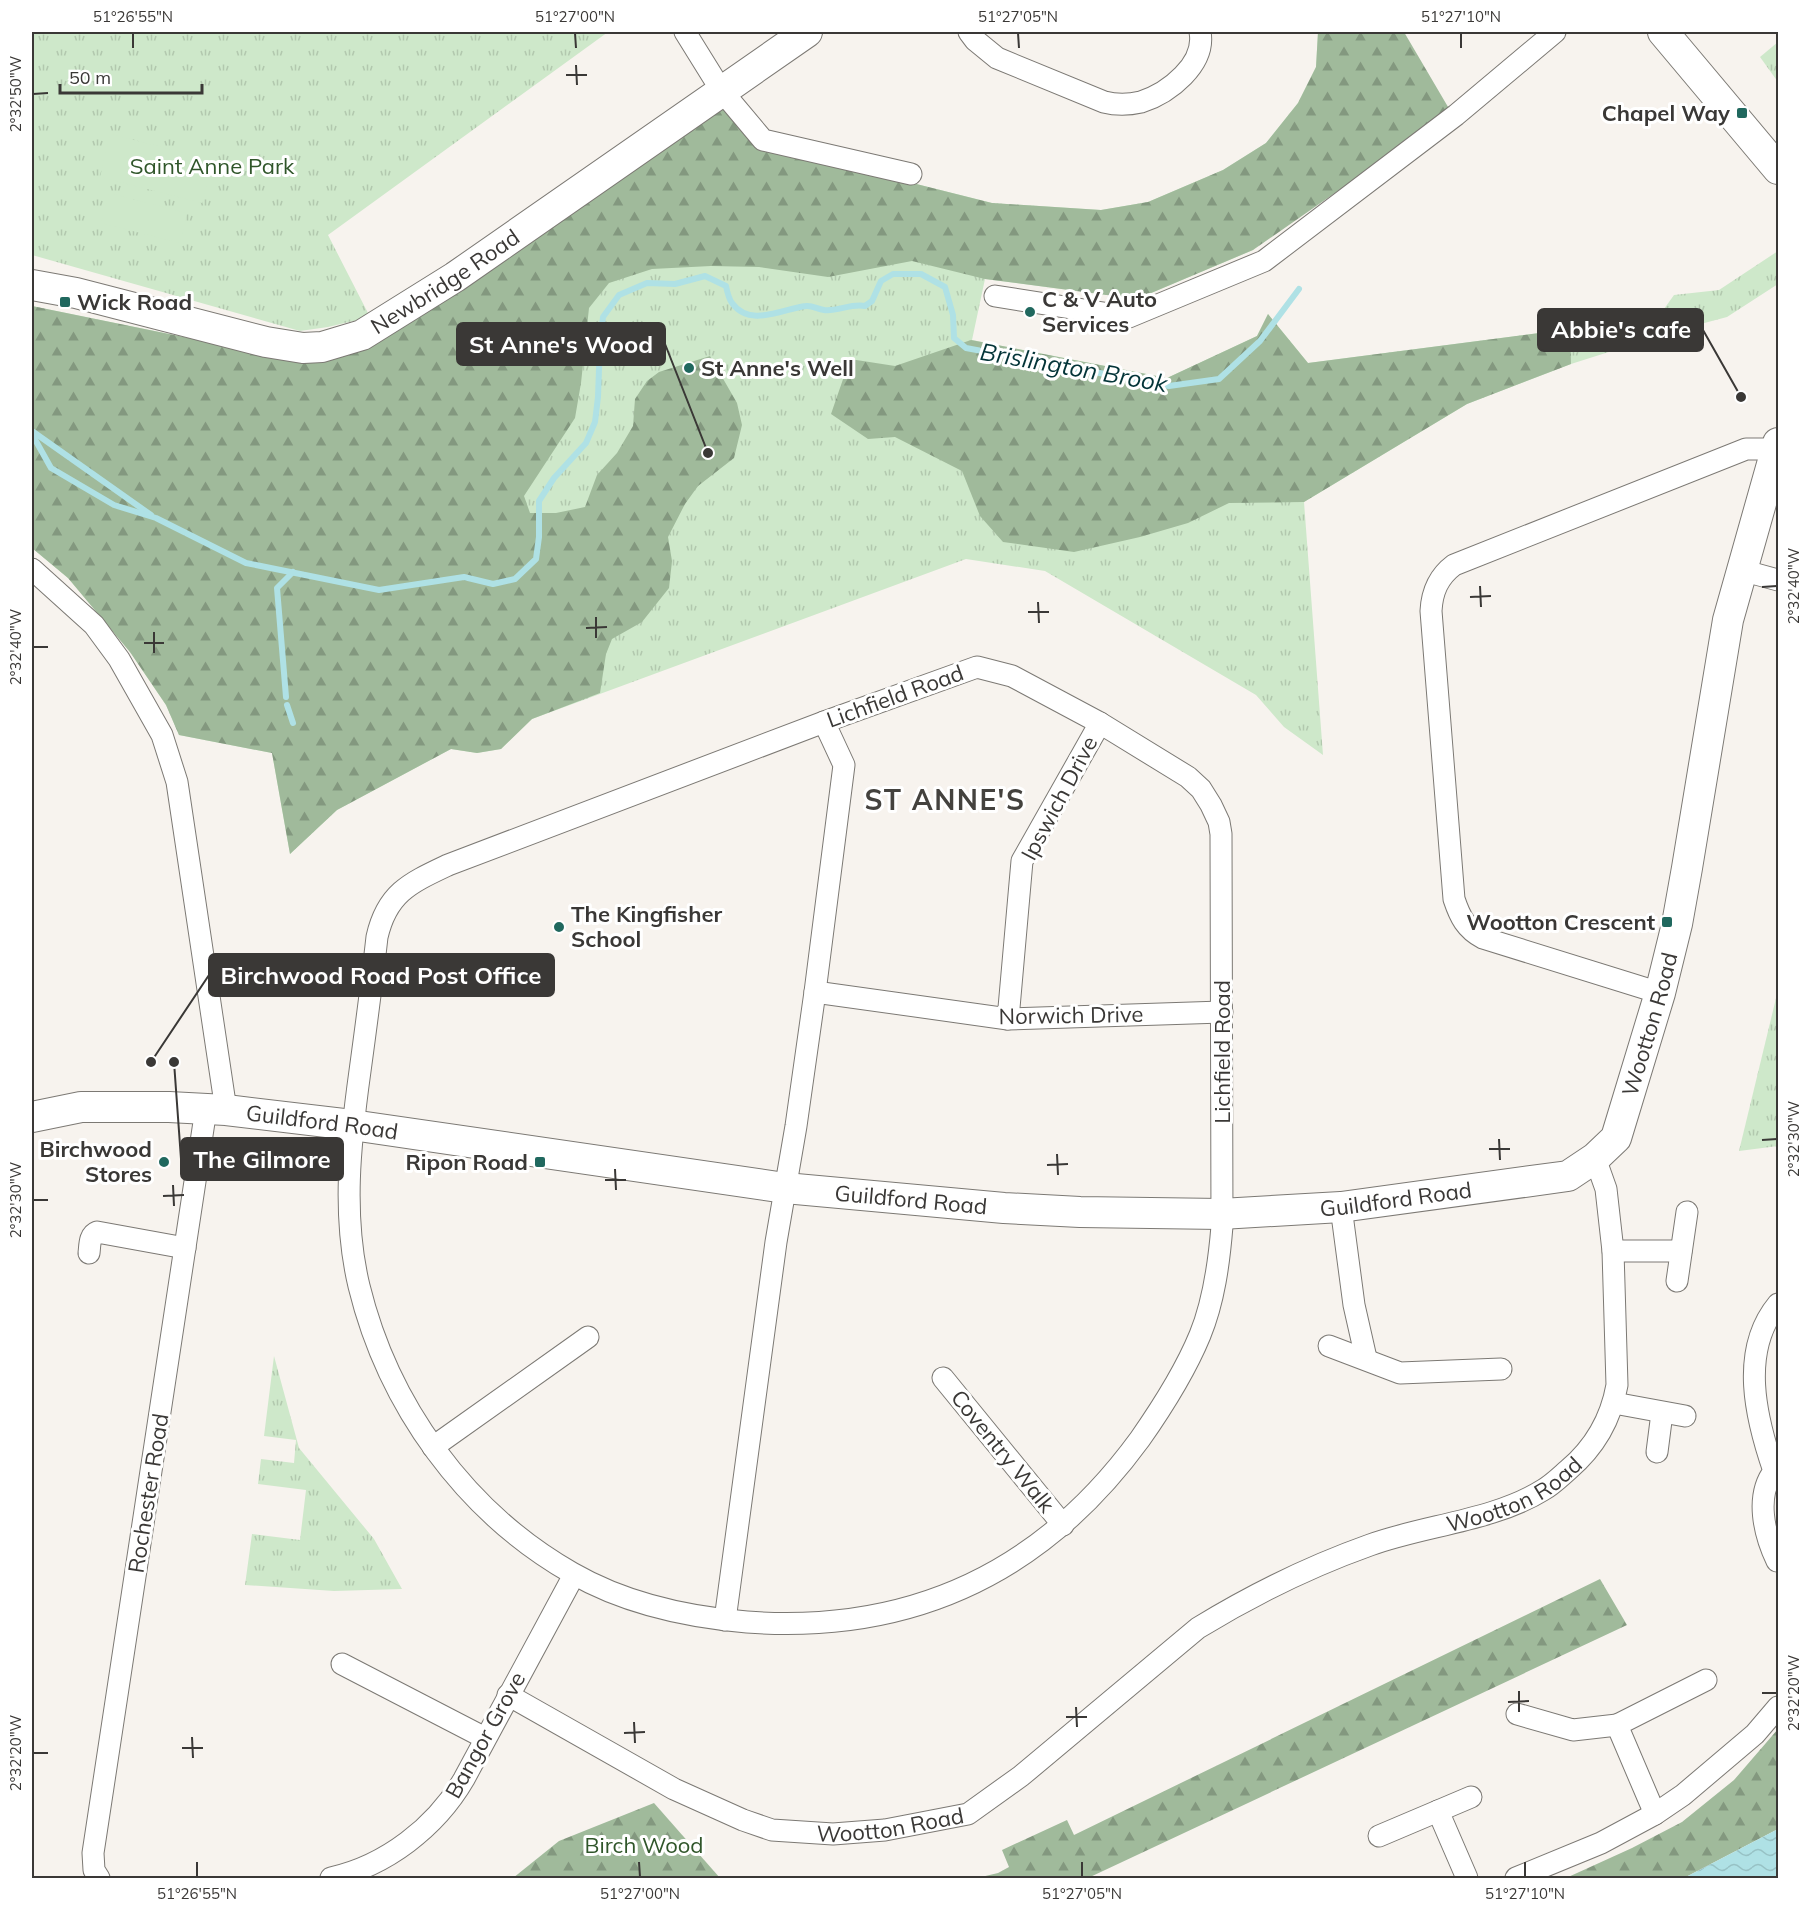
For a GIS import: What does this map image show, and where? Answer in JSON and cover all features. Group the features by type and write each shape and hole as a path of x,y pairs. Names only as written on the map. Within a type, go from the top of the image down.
{"street":[{"path":"686,32 721,90 763,140 911,174"},
{"name":"Newbridge Road","path":"32,285 76,293 266,342 303,348 336,344 362,335 455,277 807,32"},
{"path":"969,32 997,58 1104,102 1117,105 1140,102 1157,95 1176,82 1188,70 1198,54 1200,32"},
{"path":"995,296 1129,317 1264,261 1456,115 1555,32"},
{"path":"1663,32 1779,169"},
{"path":"1660,993 1483,938 1472,932 1464,923 1454,900 1431,611 1433,593 1442,577 1454,565 1746,449 1777,446"},
{"name":"Wootton Road","path":"508,1695 674,1789 740,1819 772,1830 833,1834 885,1830 968,1814 1021,1776 1198,1628 1229,1609 1371,1544 1506,1507 1544,1490 1584,1455 1598,1435 1614,1403 1618,1371 1613,1251 1606,1189 1595,1158 1616,1138 1660,993 1679,913 1728,620 1777,446"},
{"name":"Rochester Road","path":"32,568 94,625 119,659 162,735 177,782 216,1109 185,1248 93,1853 93,1866 98,1877"},
{"path":"1741,570 1779,580"},
{"name":"Lichfield Road","path":"977,667 1012,676 1100,723 1188,777 1201,789 1215,813 1221,834 1222,1012 1219,1260 1201,1332 1162,1406 1128,1456 1090,1499 1031,1549 994,1572 947,1594 898,1611 826,1622 790,1624 725,1620 655,1607 574,1575 525,1542 499,1520 471,1494 433,1447 390,1377 360,1288 350,1234 349,1181 352,1125 377,937 387,910 414,881 448,865 824,722 977,667"},
{"path":"725,1620 776,1242 815,992 844,765 824,722"},
{"name":"Ipswich Drive","path":"1008,1019 1022,861 1100,723"},
{"name":"Norwich Drive","path":"815,992 1008,1019 1222,1012"},
{"name":"Guildford Road","path":"32,1117 81,1107 216,1109 352,1125 785,1188 1004,1208 1091,1212 1221,1214 1341,1207 1568,1176 1595,1158"},
{"path":"1341,1207 1354,1305 1366,1358"},
{"path":"1677,1281 1687,1212"},
{"path":"89,1253 91,1238 97,1232 185,1248"},
{"path":"1613,1251 1681,1251"},
{"path":"1777,1561 1769,1541 1763,1506 1764,1491 1774,1471 1756,1406 1755,1378 1761,1339 1770,1316 1779,1304"},
{"path":"433,1447 588,1337"},
{"path":"1329,1346 1400,1372 1501,1369"},
{"name":"Coventry Walk","path":"943,1378 1063,1524"},
{"path":"1614,1403 1685,1416"},
{"path":"1657,1452 1662,1413"},
{"name":"Bangor Grove","path":"331,1878 348,1874 374,1862 402,1845 422,1830 442,1810 457,1790 574,1575"},
{"path":"342,1664 485,1738"},
{"path":"1517,1714 1573,1730 1617,1725 1706,1680"},
{"path":"1516,1878 1601,1844 1655,1814 1683,1795 1755,1734 1779,1707"},
{"path":"1617,1725 1655,1814"},
{"path":"1379,1836 1471,1797"},
{"path":"1438,1811 1467,1878"}],"green space":[{"name":"Saint Anne Park","path":"32,32 608,32 328,235 370,317 300,331 32,255"},
{"path":"1318,32 1404,32 1253,250 1137,299 985,279 972,340 1167,378 1257,336 1268,314 1308,363 1570,329 1664,309 1674,295 1719,290 1778,251 1778,284 1727,317 1571,364 1467,404 1304,502 1323,755 1284,727 1256,695 1045,571 966,559 532,719 501,749 477,753 451,749 337,810 290,854 272,753 179,735 166,705 130,652 68,578 32,548 32,306 296,360 785,151 992,203 1101,210 1148,202 1223,170 1266,143 1298,103 1316,67"},
{"path":"1318,32 1404,32 1451,112 1253,250 1137,299 985,279 912,261 828,277 759,267 711,266 652,269 609,283 589,308 575,418 524,496 530,513 556,513 585,507 597,475 617,453 633,426 635,399 647,381 659,372 710,356 737,403 742,425 734,458 698,486 685,504 668,537 672,561 669,588 642,622 612,639 606,654 600,693 532,719 501,749 477,753 451,749 337,810 290,854 272,753 179,735 166,705 130,652 68,578 32,548 32,306 296,360 727,106 785,151 992,203 1101,210 1148,202 1223,170 1266,143 1298,103 1316,67"},
{"path":"1778,42 1778,82 1760,57"},
{"path":"110,134 213,160 202,203 100,177"},
{"path":"109,193 187,213 180,243 101,223"},
{"path":"1268,314 1308,363 1570,329 1571,364 1467,404 1304,502 1229,503 1188,523 1074,552 1003,542 980,516 962,471 895,437 868,439 831,414 850,359 895,366 971,340 1167,378 1257,336"},
{"path":"1778,990 1778,1146 1739,1151"},
{"path":"274,1356 299,1448 374,1539 402,1589 334,1591 245,1585 252,1534 300,1540 306,1490 258,1484 261,1459 294,1463 296,1440 264,1436"},
{"path":"1600,1579 1627,1625 1088,1878 977,1878 998,1873 1009,1867 1002,1850 1067,1820 1074,1835"},
{"path":"1778,1729 1778,1829 1684,1878 1566,1878 1682,1822 1734,1780"},
{"name":"Birch Wood","path":"654,1803 720,1878 513,1878 559,1841"}],"water":[{"path":"1778,1829 1778,1878 1684,1878"}],"waterway":[{"name":"Brislington Brook","path":"32,434 51,468 114,505 156,518 246,563 379,590 464,577 493,584 515,579 536,559 539,537 539,501 554,478 586,443 595,422 603,317 619,295 647,283 675,284 705,276 726,286 731,301 739,310 757,316 806,306 821,310 865,306 872,301 881,281 893,274 921,274 945,287 953,315 954,338 966,348 1169,386 1219,379 1260,341 1299,289"},
{"name":"Brislington Brook","path":"32,431 151,515"},
{"path":"286,697 277,588 293,572"},
{"path":"287,705 293,723"}],"place":[{"name":"Chapel Way","path":"1742,113"},
{"name":"Wick Road","path":"65,302"},
{"name":"C & V Auto Services","path":"1030,312"},
{"name":"St Anne's Well","path":"689,368"},
{"name":"Abbie's cafe","path":"1741,397"},
{"name":"St Anne's Wood","path":"708,453"},
{"name":"Wootton Crescent","path":"1667,922"},
{"name":"The Kingfisher School","path":"559,927"},
{"name":"Birchwood Road Post Office","path":"151,1062"},
{"name":"The Gilmore","path":"174,1062"},
{"name":"Birchwood Stores","path":"164,1162"},
{"name":"Ripon Road","path":"540,1162"}],"district":[{"name":"ST ANNE'S","path":"945,799"}]}
